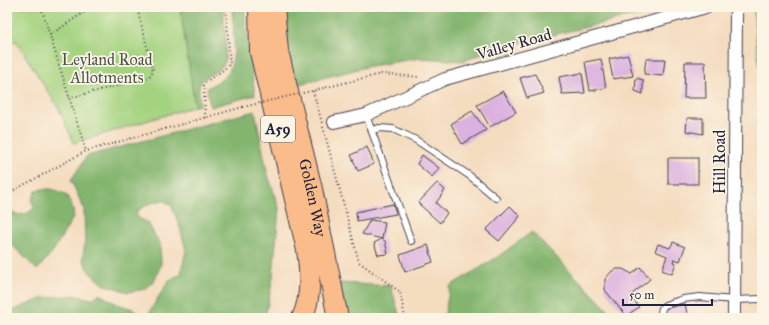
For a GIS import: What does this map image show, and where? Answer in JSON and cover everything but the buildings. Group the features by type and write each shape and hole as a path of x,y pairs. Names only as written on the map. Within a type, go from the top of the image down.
{"highway":[{"name":"Golden Way","path":"259,7 260,52 307,250 310,272 308,295 302,318"},
{"name":"Golden Way","path":"274,7 278,51 312,190 338,318"}],"street":[{"name":"Valley Road","path":"334,122 366,115 445,79 706,7"},
{"name":"Hill Road","path":"734,318 736,7"}],"lane":[{"path":"366,115 411,241"},
{"path":"372,130 380,128 393,129 416,140 470,176 496,198"},
{"path":"660,317 663,306 683,299 700,296 734,300 762,299"}],"path":[{"path":"41,7 86,151"},
{"path":"50,35 92,7"},
{"path":"70,98 148,78 153,72 137,7"},
{"path":"205,118 204,85 206,81 218,75 230,64 226,7"},
{"path":"7,194 86,151 243,108 381,74 421,78"},
{"path":"313,91 359,262 400,292 405,318"}],"green space":[{"name":"Leyland Road Allotments","path":"7,7 180,7 195,106 74,143 59,109 16,41 7,44"},
{"path":"180,7 223,7 226,45 224,64 200,83 200,105 195,106"},
{"path":"232,7 245,7 255,95 210,107 207,88 225,77 232,62 234,53"},
{"path":"286,7 672,7 497,48 464,61 420,58 370,66 295,85 288,46"},
{"path":"753,7 762,7 762,67 759,67"},
{"path":"255,111 267,172 279,208 273,277 265,318 150,318 150,311 169,280 181,274 186,250 179,224 171,205 163,200 148,204 137,211 137,217 148,223 160,244 161,264 155,279 146,289 128,292 105,285 90,273 83,259 85,242 84,209 71,180 87,156"},
{"path":"42,189 51,189 61,192 67,196 72,206 74,216 53,251 37,270 12,245 7,242 7,199 8,198 12,213 24,214 34,208 32,200 35,192"},
{"path":"532,232 608,310 596,318 444,318 450,286 496,258"},
{"path":"339,283 391,286 400,318 345,318"},
{"path":"99,294 117,304 133,309 143,318 7,318 7,313 43,298 72,295 92,299"}]}
